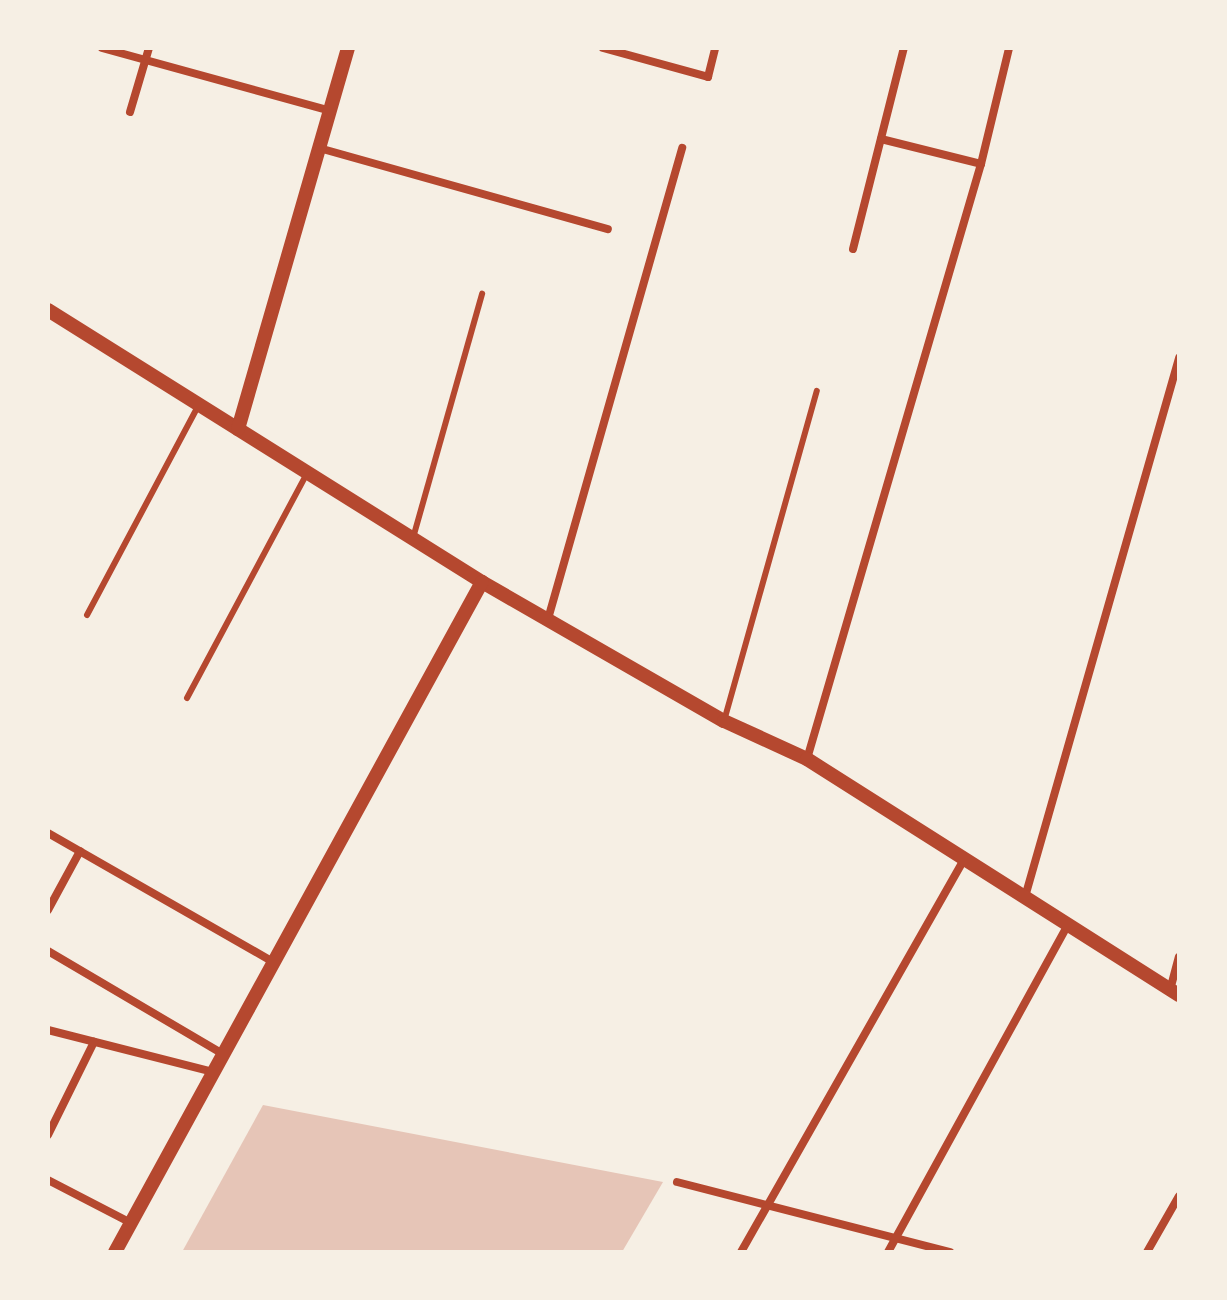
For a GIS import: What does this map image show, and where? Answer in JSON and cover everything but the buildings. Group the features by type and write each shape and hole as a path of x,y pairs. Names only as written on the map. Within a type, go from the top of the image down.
{"street":[{"path":"102,48 330,111"},
{"path":"130,112 149,48"},
{"path":"238,429 348,48"},
{"path":"603,48 708,77 715,48"},
{"path":"853,249 904,48"},
{"path":"807,759 981,164 1009,48"},
{"path":"881,139 981,164"},
{"path":"319,148 608,229"},
{"path":"548,619 682,148"},
{"path":"48,310 482,582 724,721 807,759 1174,992 1179,957"},
{"path":"1025,897 1179,358"},
{"path":"115,1252 482,582"},
{"path":"48,833 273,962"},
{"path":"48,910 80,851"},
{"path":"741,1252 964,859"},
{"path":"888,1252 1068,925"},
{"path":"48,951 223,1054"},
{"path":"48,1030 213,1072"},
{"path":"48,1135 94,1042"},
{"path":"48,1180 131,1223"},
{"path":"677,1182 950,1252"},
{"path":"1147,1252 1179,1196"}],"lane":[{"path":"413,538 482,294"},
{"path":"724,721 817,391"},
{"path":"87,615 199,404"},
{"path":"187,698 307,473"}]}
